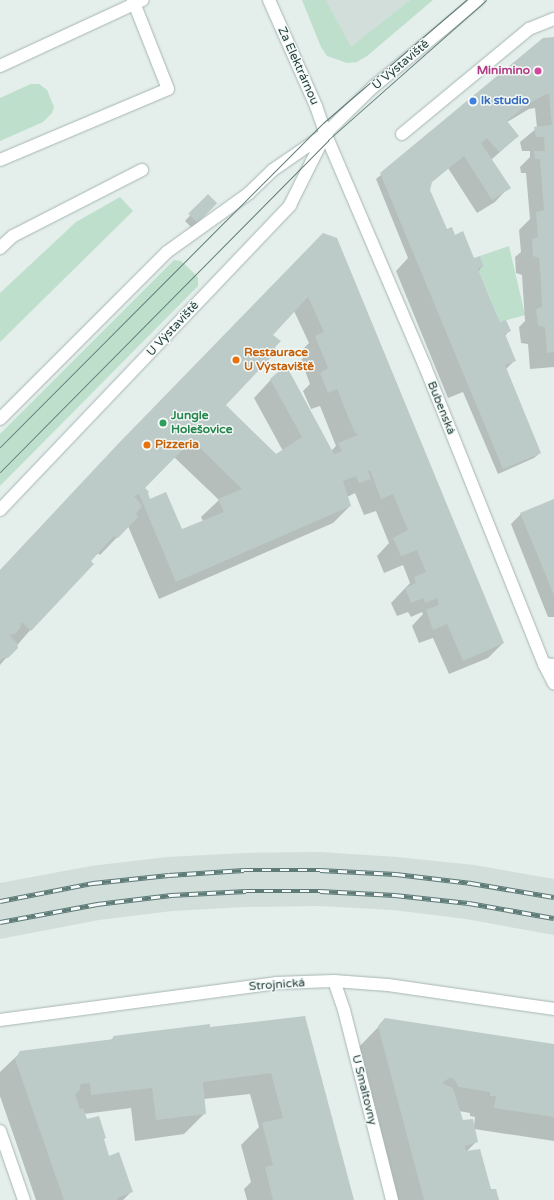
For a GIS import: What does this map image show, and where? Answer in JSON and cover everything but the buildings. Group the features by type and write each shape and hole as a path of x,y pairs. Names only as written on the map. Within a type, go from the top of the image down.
{"street":[{"name":"Za Elektrárnou","path":"269,0 316,106 326,133"},
{"name":"U Výstaviště","path":"0,419 166,252 249,193 273,170 326,133 373,87 478,0"},
{"path":"0,66 137,1 168,89 0,160"},
{"path":"402,134 529,29 554,19"},
{"name":"U Výstaviště","path":"0,510 290,205 326,133"},
{"name":"Bubenská","path":"326,133 551,662 554,684"},
{"path":"0,248 13,236 142,170"},
{"name":"Strojnická","path":"0,1020 276,983 334,981 388,985 554,1009"},
{"name":"U Smaltovny","path":"334,981 344,1010 392,1200"},
{"path":"0,1131 24,1200"}],"shaded area":[{"path":"326,0 410,0 351,48"},
{"path":"321,852 397,857 474,865 554,879 554,935 466,919 393,910 319,906 246,907 172,911 99,920 0,939 0,883 91,866 167,857 244,853"}],"green space":[{"path":"302,0 326,0 351,47 410,0 433,0 367,56 357,62 347,63 327,56 321,47"},
{"path":"31,84 39,84 47,90 54,107 52,113 43,122 0,141 0,98"},
{"path":"120,197 133,211 0,342 0,293 76,222"},
{"path":"509,246 525,315 500,322 478,269 484,267 480,256"},
{"path":"174,260 181,261 195,274 198,278 198,286 0,486 0,434"}],"tram line":[{"path":"0,447 323,123 466,0"},
{"path":"0,472 328,140 486,0"}],"railway":[{"path":"0,901 93,883 169,875 244,870 320,870 396,874 471,883 554,897"},
{"path":"0,922 97,904 171,895 246,891 320,891 395,895 469,903 554,918"}],"place":[{"name":"Minimino","path":"538,71"},
{"name":"lk studio","path":"473,101"},
{"name":"Restaurace U Výstaviště","path":"236,360"},
{"name":"Jungle Holešovice","path":"163,423"},
{"name":"Pizzeria","path":"147,445"}]}
